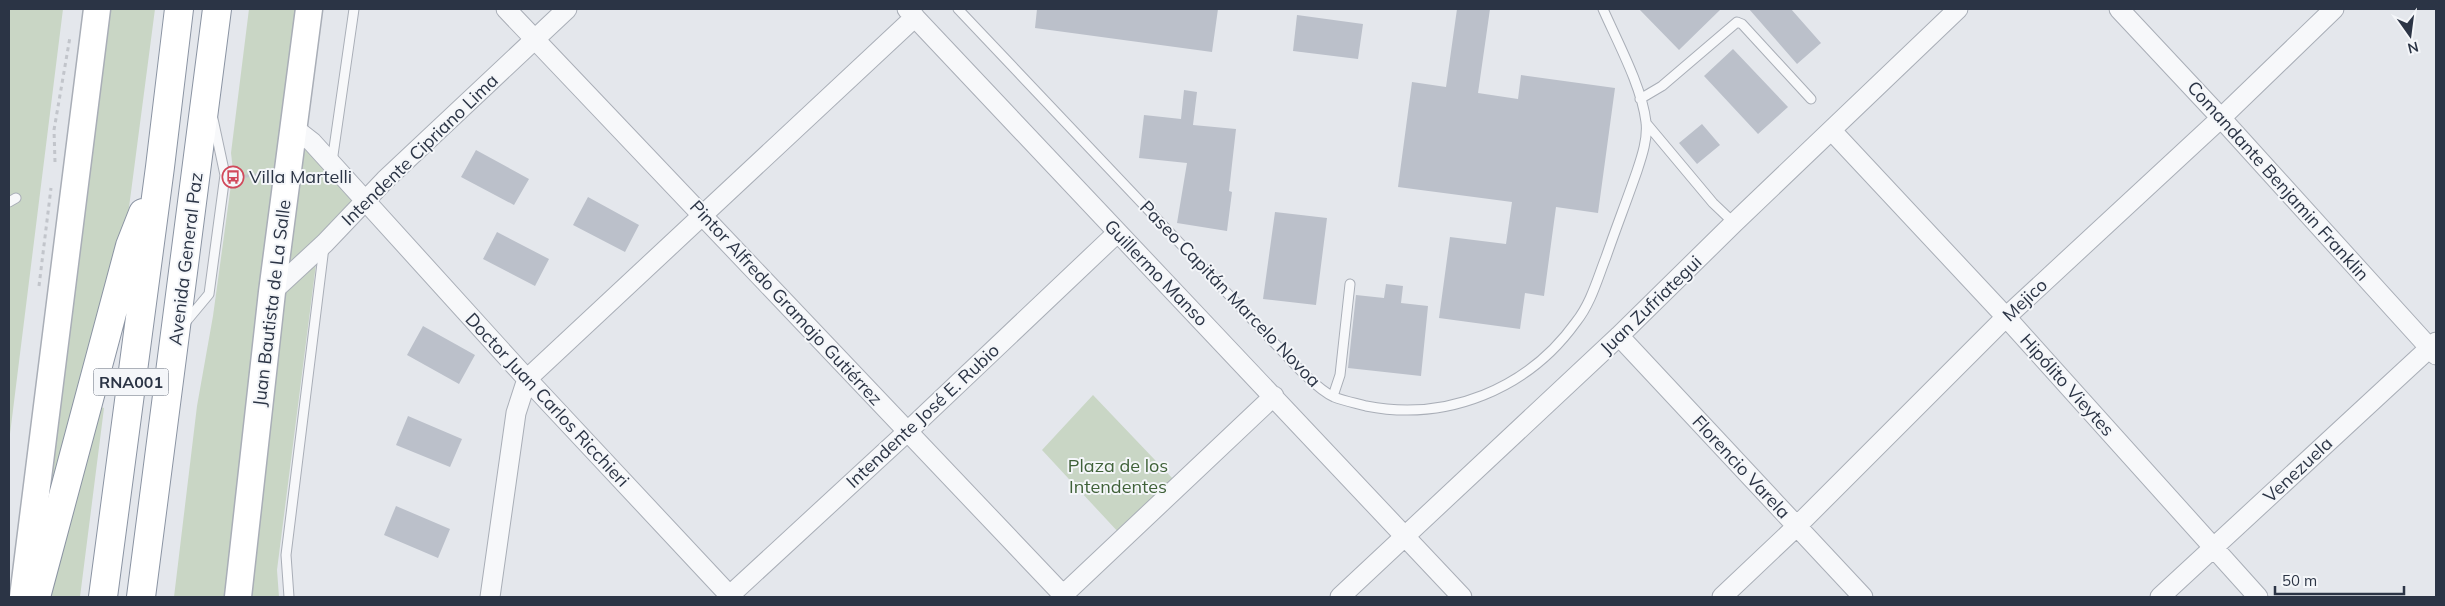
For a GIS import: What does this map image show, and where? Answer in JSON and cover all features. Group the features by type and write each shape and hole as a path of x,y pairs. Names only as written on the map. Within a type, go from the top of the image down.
{"highway":[{"name":"Avenida General Paz","path":"103,597 179,9"},
{"name":"Avenida General Paz","path":"141,597 177,332 217,9"},
{"path":"36,597 130,246 160,167"},
{"path":"149,597 150,530"}],"street":[{"path":"23,597 97,9"},
{"name":"Juan Bautista de La Salle","path":"238,597 272,292 309,9"},
{"name":"Pintor Alfredo Gramajo Gutiérrez","path":"506,9 703,214 1063,596"},
{"name":"Intendente Cipriano Lima","path":"272,292 325,243 385,180 568,9"},
{"name":"Juan Zufriategui","path":"1340,597 1619,336 1958,9"},
{"name":"Comandante Benjamin Franklin","path":"2119,9 2434,348"},
{"name":"Mejico","path":"1722,597 1797,526 2006,318 2221,118 2334,9"},
{"path":"490,597 516,413 527,379 703,214 911,13"},
{"name":"Guillermo Manso","path":"911,13 1117,234 1274,396 1462,597"},
{"name":"Doctor Juan Carlos Ricchieri","path":"294,128 312,142 364,202 729,597"},
{"name":"Hipólito Vieytes","path":"1832,132 2006,318 2258,597"},
{"name":"Intendente José E. Rubio","path":"729,597 908,432 1117,234"},
{"name":"Florencio Varela","path":"1619,336 1863,597"},
{"name":"Venezuela","path":"2160,597 2434,348"},
{"path":"1063,596 1274,396"}],"lane":[{"path":"331,165 354,9"},
{"name":"Paseo Capitán Marcelo Novoa","path":"958,9 1301,371 1333,396 1349,402 1401,411 1436,408 1468,402 1507,384 1530,369 1557,345 1576,322 1590,299 1637,172 1643,153 1646,123 1640,99 1622,50 1602,9"},
{"path":"1640,99 1662,86 1737,22 1742,24 1811,100"},
{"path":"1646,123 1713,203 1734,223"},
{"path":"289,597 286,555 325,243"},
{"path":"1333,396 1340,375 1350,284"}],"path":[{"path":"233,178 288,172"}],"green space":[{"path":"9,9 63,9 9,442"},
{"path":"106,9 155,9 128,215 50,500 44,498"},
{"path":"249,9 303,9 229,597 174,597 197,406 213,316 233,170 231,153"},
{"path":"308,146 356,202 291,262 284,258 299,148"},
{"path":"316,264 277,570 279,597 248,597 285,290"},
{"name":"Plaza de los Intendentes","path":"1093,395 1175,481 1120,534 1042,450"},
{"path":"101,407 104,408 80,597 49,597"}],"building":[{"path":"1037,9 1218,9 1212,52 1035,28"},
{"path":"1457,9 1490,9 1478,93 1518,99 1521,75 1615,88 1598,213 1556,207 1544,296 1525,293 1520,329 1439,318 1450,237 1506,244 1512,202 1398,187 1412,82 1446,87"},
{"path":"1639,9 1721,9 1679,50"},
{"path":"1749,9 1791,9 1821,43 1797,64"},
{"path":"1297,15 1363,24 1358,59 1293,51"},
{"path":"1733,49 1788,107 1758,134 1704,76"},
{"path":"1184,90 1197,92 1193,125 1236,129 1229,191 1232,192 1227,231 1177,223 1187,163 1139,158 1144,115 1181,119"},
{"path":"1702,124 1720,145 1697,164 1679,143"},
{"path":"476,150 529,179 514,205 461,177"},
{"path":"588,197 639,225 625,252 573,225"},
{"path":"1275,212 1327,218 1316,305 1263,299"},
{"path":"497,232 549,259 535,286 483,259"},
{"path":"1386,284 1403,286 1401,303 1428,306 1421,376 1348,368 1356,295 1384,298"},
{"path":"423,326 475,355 459,384 407,355"},
{"path":"408,416 462,439 450,467 396,445"},
{"path":"396,506 450,529 438,558 384,535"}],"place":[{"name":"Villa Martelli","path":"233,177"}]}
